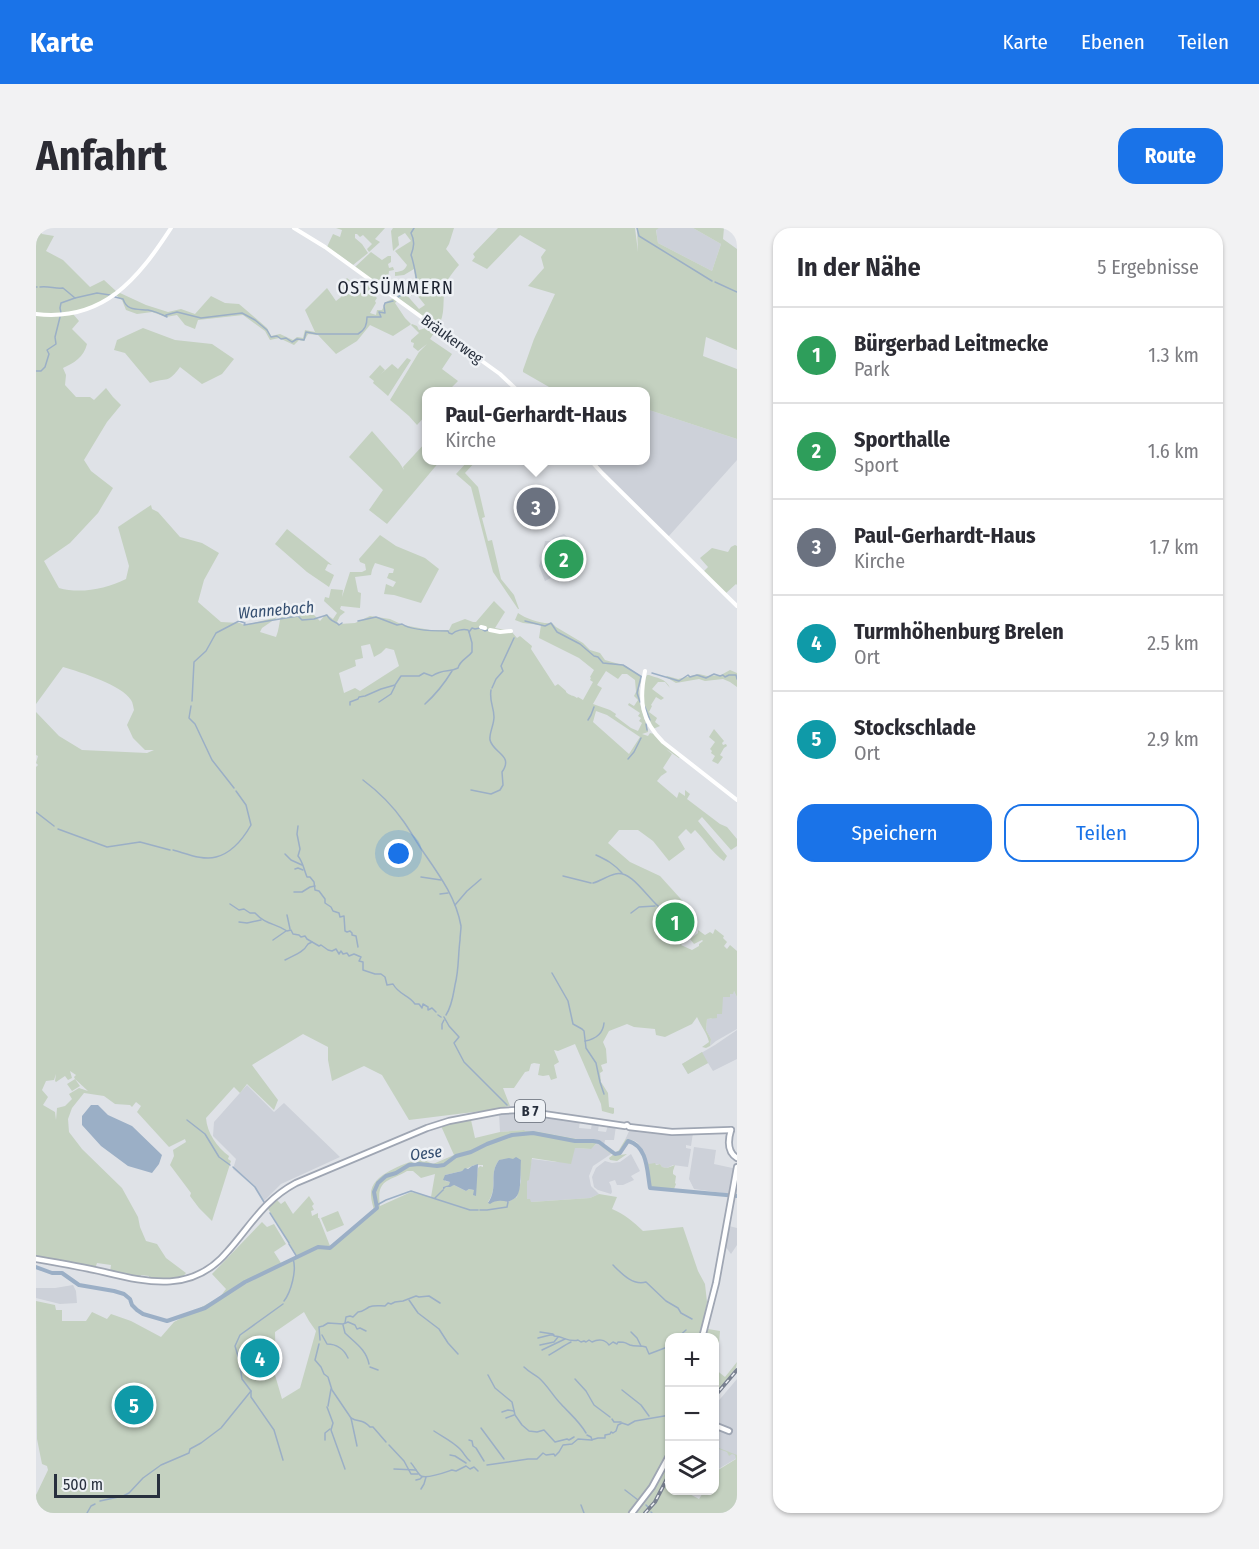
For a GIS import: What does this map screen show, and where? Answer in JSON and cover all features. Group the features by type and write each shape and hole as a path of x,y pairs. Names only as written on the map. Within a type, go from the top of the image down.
{"main road":[{"path":"36,314 50,316 73,313 92,308 111,298 129,284 145,266 171,228"},
{"name":"Bräukerweg","path":"294,228 500,374 514,387"},
{"path":"595,465 737,606"},
{"path":"485,628 500,632 511,631"},
{"path":"645,671 642,702 645,718 653,731 663,742 737,800"},
{"name":"B 7","path":"36,1259 152,1282 178,1281 194,1276 208,1270 221,1259 260,1211 284,1190 305,1178 427,1128 495,1112 516,1110 672,1132 734,1129"},
{"path":"734,1129 730,1136 730,1150 733,1155 736,1155"},
{"path":"734,1129 731,1150 736,1155"},
{"path":"724,1130 730,1136"},
{"path":"703,1333 716,1283 737,1167"},
{"path":"188,1271 194,1276"},
{"path":"178,1281 182,1282 183,1286"},
{"path":"719,1427 729,1431"},
{"path":"632,1513 652,1487 665,1462"}],"shaded area":[{"path":"693,228 721,244 712,271 658,243 656,229"},
{"path":"650,410 737,439 737,460 668,537 597,465 650,465"},
{"path":"564,534 583,551 575,558 561,564 564,571 545,581 539,566 545,541 551,541"},
{"path":"734,991 737,997 737,1029 710,1046 711,1039 706,1030 707,1019 717,1014 722,997"},
{"path":"737,1030 737,1059 713,1071 708,1063 688,1074 682,1064"},
{"path":"247,1085 274,1112 284,1103 340,1157 281,1184 263,1202 253,1186 233,1169 236,1159 213,1136 214,1122"},
{"path":"517,1112 580,1121 579,1128 591,1129 592,1123 599,1124 598,1131 606,1132 608,1125 616,1126 614,1140 605,1140 604,1145 596,1140 534,1131 500,1132 499,1113"},
{"path":"632,1128 693,1133 691,1146 686,1145 686,1148 691,1149 688,1167 673,1165 667,1168 660,1164 649,1165 638,1143 625,1140"},
{"path":"598,1143 611,1154 593,1166 589,1176 591,1186 599,1194 590,1198 530,1202 527,1199 527,1180 532,1159 556,1162 575,1148 590,1149"},
{"path":"694,1147 716,1150 714,1164 737,1169 737,1195 694,1189 689,1179"},
{"path":"631,1154 640,1171 631,1176 634,1180 623,1185 617,1185 615,1180 609,1182 611,1194 594,1187 592,1177 596,1168 605,1161 620,1162"},
{"path":"729,1226 737,1228 737,1245 731,1254 725,1246"},
{"path":"73,1285 77,1303 60,1304 36,1298 36,1288"},
{"path":"737,1379 737,1458 719,1469 719,1441 719,1400"}],"green space":[{"path":"36,228 38,228 42,234 54,236 46,251 63,260 90,287 104,280 117,292 73,314 79,321 72,329 87,344 84,353 78,359 63,368 66,375 65,385 76,397 90,397 94,400 106,388 121,405 107,422 84,460 91,471 113,488 98,513 70,543 44,561 59,588 76,591 93,590 126,579 129,566 118,527 151,505 152,509 158,512 180,537 202,543 219,553 204,580 198,602 221,622 244,625 278,617 260,632 276,637 281,616 295,607 311,612 320,621 326,614 333,619 337,613 324,601 325,597 329,598 331,589 343,590 342,597 350,572 366,570 365,564 359,559 380,535 396,546 425,558 439,569 421,603 384,594 386,584 393,587 396,582 387,578 394,569 375,563 371,575 355,577 358,592 361,593 360,608 341,606 340,609 345,612 337,622 339,624 355,623 370,616 430,630 449,630 452,624 465,619 476,622 494,601 505,612 495,628 511,631 517,638 520,636 532,646 531,649 555,686 558,684 570,695 583,700 593,682 590,677 594,670 579,658 539,638 541,625 515,620 518,613 534,621 552,623 590,650 600,653 605,660 626,666 642,677 639,688 640,704 648,732 642,734 648,736 650,733 654,734 680,757 666,749 672,754 663,768 667,772 657,781 677,798 679,792 685,796 685,790 690,794 687,799 727,827 737,839 737,846 731,850 702,817 698,821 727,856 724,861 695,830 691,834 686,829 678,837 685,849 669,861 653,841 638,830 619,830 608,843 630,862 660,876 689,908 696,919 693,924 696,927 681,945 692,950 703,941 694,944 690,939 698,933 698,930 705,935 710,932 713,934 715,929 724,936 727,942 724,946 727,949 730,945 737,951 737,997 734,991 730,997 723,997 722,1014 717,1014 717,1018 707,1019 706,1030 711,1039 710,1046 706,1048 702,1047 709,1042 697,1017 692,1024 665,1037 656,1035 655,1029 627,1024 609,1031 603,1042 607,1063 601,1065 603,1071 600,1073 601,1082 608,1093 609,1107 614,1108 613,1114 602,1111 575,1044 558,1051 554,1050 559,1062 554,1065 557,1078 551,1080 549,1075 538,1075 540,1064 534,1063 514,1088 503,1088 510,1106 409,1120 382,1075 364,1066 332,1081 328,1047 303,1034 252,1065 278,1100 274,1110 247,1084 240,1093 234,1087 206,1118 213,1139 231,1161 212,1221 190,1196 191,1193 170,1165 174,1156 173,1150 186,1142 185,1139 169,1147 137,1112 141,1106 136,1102 132,1107 115,1104 104,1096 84,1093 72,1108 68,1119 69,1132 82,1149 122,1188 138,1217 146,1241 157,1244 166,1258 186,1273 174,1280 149,1280 149,1276 141,1275 140,1278 110,1272 111,1265 97,1263 95,1269 36,1257 36,767 38,765 36,763 38,756 36,755 36,712 59,736 82,750 147,753 154,750 145,750 133,738 127,725 134,710 133,703 126,694 90,676 63,667 36,704","holes":["370,644 374,657 386,648 394,650 399,666 360,691 355,688 344,693 339,673 356,666 355,660 363,658 361,646","606,671 618,679 622,674 627,674 635,680 634,696 638,700 634,706 629,703 628,705 640,713 638,716 642,723 638,731 631,728 610,710 593,704 602,688 597,685","596,711 607,715 640,737 629,754 593,722","70,1071 88,1091 79,1088 69,1094 72,1099 65,1106 57,1108 56,1120 55,1112 43,1105 48,1097 42,1090 46,1081 54,1080 56,1074 56,1082 65,1076 68,1080 72,1078"]},
{"path":"336,228 385,228 375,239 380,242 369,252 367,249 372,244 363,235 360,237 355,234 355,238 368,253 353,265 327,247 333,234 340,237 342,230"},
{"path":"393,228 454,228 446,249 459,265 446,284 443,312 438,327 396,297 404,292 419,309 425,305 417,295 419,292 410,296 405,291 416,285 414,269 404,275 395,276 395,272 399,272 407,265 395,251 411,241 405,233 398,237 399,245 393,251 391,231"},
{"path":"498,228 635,228 638,252 637,228 659,228 656,230 658,243 712,271 721,244 693,228 724,228 723,239 737,249 737,350 706,337 703,356 737,369 737,439 650,410 650,387 549,387 523,372 534,339 555,294 528,286 544,268 541,257 546,250 520,235 487,269 472,261 475,257 473,254"},
{"path":"371,252 382,260 391,256 391,262 388,264 389,268 393,267 394,270 389,271 388,278 378,284 355,267"},
{"path":"347,278 353,283 349,289 357,295 364,290 369,281 377,287 370,293 377,298 370,313 376,315 377,310 382,310 386,302 394,298 397,301 395,303 411,324 393,336 370,325 357,341 336,354 318,335 308,334 304,341 299,340 294,345 279,338 270,340 265,331 243,315 198,320 195,329 185,325 177,315 166,317 152,312 137,314 126,310 122,300 116,295 120,293 168,312 181,309 195,314 211,296 225,303 239,304 267,328 271,336 280,334 293,340 297,337 303,338 305,330 315,332 305,310 327,288 336,301 344,290 340,285"},
{"path":"411,325 417,326 419,330 429,325 436,330 430,339 452,354 442,369 458,381 452,387 422,387 422,419 417,425 390,400 419,352 427,344 418,351 413,347 414,343 411,340 419,333"},
{"path":"143,328 175,340 212,344 234,359 222,374 202,384 180,367 170,378 150,383 125,353 114,350 117,340"},
{"path":"407,358 411,360 388,396 369,377 380,365 385,370 380,375 392,364 398,369"},
{"path":"372,431 404,470 403,467 422,446 422,465 437,465 387,524 369,510 383,490 349,457"},
{"path":"464,465 472,465 465,473 478,487 488,541 492,540 501,579 514,595 519,609 493,572 471,487 456,474"},
{"path":"287,529 332,565 328,564 325,570 334,575 329,587 307,572 275,544"},
{"path":"735,545 737,546 737,585 725,594 703,572 708,567 700,558 712,548 728,552"},
{"path":"730,670 737,673 737,687 723,679 705,681 699,679 676,683 666,677 678,679 699,674 721,675"},
{"path":"647,675 665,682 658,682 652,689 664,698 661,700 656,697 651,705 649,712 657,718 655,722 660,726 653,729 647,717 643,688"},
{"path":"714,729 724,741 723,745 727,746 720,755 723,757 718,764 712,761 715,756 710,749 715,742 709,737"},
{"path":"702,1052 708,1063 688,1074 682,1064"},
{"path":"75,1079 80,1086 72,1091 67,1084"},
{"path":"471,1120 475,1138 500,1132 524,1130 596,1140 614,1151 611,1154 597,1143 591,1149 575,1148 571,1164 532,1158 527,1181 527,1199 531,1202 590,1198 599,1194 617,1197 612,1209 629,1218 643,1231 683,1227 698,1271 705,1284 707,1302 702,1328 720,1331 719,1344 719,1333 665,1333 665,1495 692,1495 699,1499 702,1495 719,1495 719,1470 736,1459 735,1455 729,1456 727,1452 719,1448 737,1455 737,1506 729,1513 36,1513 36,1495 48,1470 47,1466 42,1464 37,1439 36,1301 55,1305 56,1310 62,1310 62,1321 86,1321 92,1312 107,1319 111,1314 131,1321 161,1337 174,1322 220,1297 226,1289 212,1274 262,1222 267,1227 274,1224 286,1244 274,1252 281,1263 297,1256 267,1207 276,1199 281,1204 285,1201 293,1214 309,1196 314,1204 312,1206 314,1210 311,1211 312,1216 318,1213 330,1246 374,1210 371,1197 372,1188 382,1176 419,1158 433,1164 454,1155 441,1126","holes":["513,1159 520,1168 521,1181 517,1197 508,1202 503,1200 488,1202 493,1191 496,1165 499,1160","474,1165 483,1165 478,1168 475,1190 466,1191 454,1185 443,1187 450,1185 450,1182 445,1181 445,1175","407,1171 413,1171 421,1178 435,1174 431,1197 411,1192 380,1206 380,1191 385,1182","304,1312 316,1331 300,1388 282,1399 275,1375 275,1332"]},
{"path":"627,1139 638,1145 629,1143 620,1155 627,1154 617,1161 610,1160 609,1158"},
{"path":"638,1145 639,1146 649,1164 660,1164 667,1168 675,1165 674,1189 651,1187 645,1160"},
{"path":"338,1211 344,1225 327,1232 321,1218"},
{"path":"737,1362 736,1368 719,1390 719,1372 725,1377"}],"water":[{"path":"91,1105 98,1105 108,1115 132,1126 162,1155 152,1173 128,1166 101,1146 82,1125 82,1116"},
{"path":"516,1157 521,1160 519,1193 508,1202 488,1203 493,1191 494,1171 499,1160"},
{"path":"478,1164 476,1196 473,1195 474,1190 466,1191 454,1185 443,1190 443,1187 449,1185 450,1182 443,1180 445,1175"}],"waterway":[{"path":"398,297 417,285 411,255 414,244 411,233 414,228"},
{"path":"637,228 639,236 712,281"},
{"path":"715,282 737,292"},
{"path":"40,287 63,288 75,298 97,293 110,295"},
{"path":"115,297 123,299 127,306 150,310 167,317 166,315 177,312 201,318 242,313 255,320 267,330 271,337 286,338 292,342 297,339 304,340 306,332 358,334 365,327 367,317 381,317 379,312 385,313 385,303 393,301"},
{"path":"61,313 61,303 75,298"},
{"path":"36,371 41,371 45,367 49,354 47,350 56,344 55,337 60,317"},
{"name":"Wannebach","path":"192,701 194,662 206,651 216,633 239,621 245,623 244,625 298,616 302,620 327,615 339,625 342,623"},
{"name":"Wannebach","path":"358,621 376,617 397,625 402,624 424,630 448,631 452,634 462,630 469,632 472,628 488,630"},
{"name":"Wannebach","path":"525,621 545,626 551,623 557,632 580,644 603,663 623,665 642,677"},
{"path":"350,705 350,702 359,697 395,685 401,676 419,676 424,673 432,676 458,668 472,652 469,632"},
{"path":"492,688 503,671 501,666 514,638"},
{"path":"425,704 452,671"},
{"name":"Wannebach","path":"652,673 679,681 688,675 706,678 714,674 725,677 736,675 737,679"},
{"path":"640,702 637,693 641,677"},
{"path":"379,702 391,694 395,686"},
{"path":"471,790 491,794 500,790 503,785 502,772 506,762 490,740 494,717 491,690"},
{"name":"Wannebach","path":"191,706 189,718 195,724 212,760 234,788"},
{"path":"588,720 594,707"},
{"path":"645,707 650,720"},
{"path":"646,724 647,730"},
{"path":"628,759 641,738"},
{"path":"363,780 375,789 400,816 441,879 459,916 461,926 458,968 452,1001 446,1015"},
{"name":"Wannebach","path":"173,850 211,858 222,855 236,845 251,825 246,805 236,791"},
{"name":"Wannebach","path":"36,812 54,826"},
{"path":"298,826 300,849 298,856 307,877 314,882 315,890 319,891 325,903 333,911 339,913 340,917 344,916 345,931 350,931 356,936 358,947"},
{"name":"Wannebach","path":"58,829 107,847 140,842 170,850"},
{"path":"285,854 302,865"},
{"path":"596,855 610,862 622,873"},
{"path":"295,869 303,870"},
{"path":"593,883 615,874 628,876 663,910"},
{"path":"563,876 591,883"},
{"path":"421,877 441,880"},
{"path":"455,905 481,879"},
{"path":"294,892 302,892 315,886"},
{"path":"440,894 448,893"},
{"path":"230,904 239,910 244,909 255,913 263,920 287,931 291,930 293,934 305,936 328,950 336,949 339,954 341,951 349,956 354,954 361,957 359,961 363,962 363,970 381,974 385,977 387,985 393,984 415,1004 419,1004 422,1008 423,1004 428,1007 428,1010 432,1008 436,1012"},
{"path":"631,913 639,907 655,906"},
{"path":"287,915 290,929"},
{"path":"239,922 261,920"},
{"path":"273,940 286,931"},
{"path":"285,960 301,952 312,942"},
{"path":"552,973 568,1001 573,1024 584,1031 586,1048 596,1063 604,1094"},
{"path":"444,1017 459,1037 454,1043 464,1062 507,1105"},
{"path":"442,1029 444,1020"},
{"path":"585,1041 598,1035 604,1023"},
{"path":"187,1120 205,1134 219,1157 230,1165"},
{"name":"Oese","path":"36,1267 52,1273 62,1273 79,1285 124,1294 143,1314 167,1321 205,1308 245,1282 318,1247 330,1248 377,1208 374,1192 378,1183 386,1176 409,1165 444,1165 456,1156 512,1135 533,1133 575,1141 599,1142 615,1154 620,1153 628,1141 635,1144 643,1154 650,1188 737,1196"},
{"path":"233,1167 255,1187 264,1202"},
{"path":"435,1198 443,1190"},
{"path":"377,1205 411,1191 470,1210 478,1210"},
{"path":"480,1210 507,1207 508,1202"},
{"path":"270,1213 289,1243"},
{"path":"289,1244 297,1257"},
{"path":"284,1301 293,1281 293,1259"},
{"path":"613,1265 632,1281 646,1282 666,1301 692,1319"},
{"path":"345,1323 346,1317 353,1317 369,1307 385,1306 388,1303 416,1296 429,1296 440,1303"},
{"path":"409,1300 418,1313 439,1329 458,1354"},
{"path":"240,1363 235,1346 240,1335 283,1304"},
{"path":"320,1340 319,1327 328,1323 348,1322 355,1325 357,1329 366,1331"},
{"path":"343,1325 345,1333 363,1350 369,1364"},
{"path":"683,1333 686,1330"},
{"path":"540,1332 581,1342 601,1340 609,1345 613,1342 617,1344 623,1342 632,1346 646,1347 649,1354 665,1348"},
{"path":"631,1332 641,1346"},
{"path":"322,1335 327,1344 339,1348 348,1358"},
{"path":"538,1338 554,1335"},
{"path":"540,1345 554,1342 558,1337"},
{"path":"542,1350 565,1339"},
{"path":"549,1355 571,1342"},
{"path":"319,1344 315,1360 328,1377 332,1390 351,1418 357,1446"},
{"path":"240,1366 242,1379 251,1391 251,1397 274,1430 283,1460"},
{"path":"370,1367 378,1370"},
{"path":"524,1367 542,1381 586,1433"},
{"path":"488,1375 495,1388 512,1402 515,1415 529,1431 544,1430 555,1442 574,1437"},
{"path":"575,1379 586,1391 594,1405 610,1417"},
{"path":"328,1406 331,1389"},
{"path":"622,1390 641,1405 649,1416"},
{"path":"100,1501 129,1493 143,1478 161,1465 189,1453 190,1449 221,1428 251,1391"},
{"path":"327,1407 333,1423 331,1430 345,1469"},
{"path":"502,1412 514,1411"},
{"path":"506,1418 514,1415"},
{"path":"487,1465 537,1459 543,1453 555,1456 563,1445 572,1444 578,1439 605,1438 605,1435 616,1431 618,1425 622,1423 628,1425 635,1421 665,1416"},
{"path":"351,1418 373,1427 386,1442"},
{"path":"612,1419 614,1422 621,1422"},
{"path":"481,1428 504,1459"},
{"path":"325,1440 325,1433 330,1429"},
{"path":"434,1431 451,1441 470,1461"},
{"path":"587,1435 592,1440"},
{"path":"469,1440 472,1441 484,1461"},
{"path":"389,1445 404,1461 411,1474 418,1474"},
{"path":"450,1455 466,1463"},
{"path":"411,1463 424,1477 456,1471 466,1466 470,1469 474,1467 478,1471"},
{"path":"394,1469 416,1470"},
{"path":"416,1480 422,1477"},
{"path":"421,1489 426,1477"},
{"path":"625,1490 638,1500"},
{"path":"87,1513 95,1504"},
{"path":"581,1505 584,1513"},
{"path":"646,1505 649,1508"}],"railway":[{"path":"719,1391 737,1370"},
{"path":"645,1513 655,1502 665,1483"}],"place":[{"name":"Paul-Gerhardt-Haus","path":"536,507"},
{"name":"Sporthalle","path":"564,559"},
{"name":"Bürgerbad Leitmecke","path":"675,922"},
{"name":"Turmhöhenburg Brelen","path":"260,1358"},
{"name":"Stockschlade","path":"134,1405"}],"district":[{"name":"OSTSÜMMERN","path":"396,288"}]}
